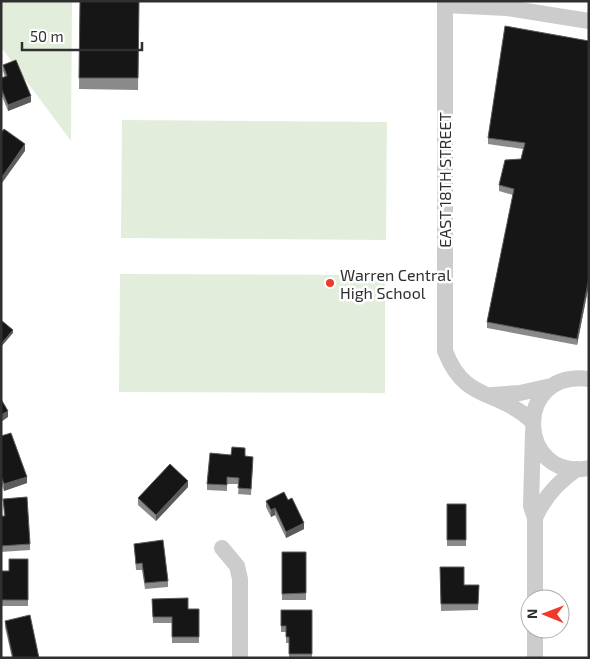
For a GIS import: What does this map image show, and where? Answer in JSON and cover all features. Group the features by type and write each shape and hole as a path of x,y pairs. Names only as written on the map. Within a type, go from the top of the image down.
{"street":[{"path":"445,3 496,5 589,21"},
{"name":"EAST 18TH STREET","path":"445,3 445,351 452,369 464,383 476,392 509,404 532,427"},
{"path":"490,396 535,391 571,379 589,379"},
{"path":"535,589 535,518 531,506 532,427 536,404 553,385"},
{"path":"532,427 537,446 546,458 558,466 583,469"},
{"path":"535,518 545,498 562,479 583,469"},
{"path":"222,548 237,566 240,579 240,658"},
{"path":"535,639 535,658"}],"green space":[{"path":"1,1 72,1 71,141 1,47"},
{"path":"122,120 387,122 386,240 121,238"},
{"path":"120,274 385,275 385,393 119,392"}],"building":[{"path":"80,1 139,1 138,78 79,78"},
{"name":"Warren Central High School","path":"505,26 589,41 589,278 577,339 487,322 514,189 499,185 505,160 521,159 525,143 488,138"},
{"path":"16,60 31,96 8,105 1,88 1,78 7,76 3,65"},
{"path":"4,129 25,144 2,177 1,133"},
{"path":"1,320 13,330 1,344"},
{"path":"1,399 8,411 1,415"},
{"path":"11,433 27,477 4,484 1,476 1,436"},
{"path":"232,447 245,448 245,456 253,457 251,489 238,488 239,478 227,477 227,485 207,484 210,453 231,455"},
{"path":"170,464 188,481 156,515 138,498"},
{"path":"284,492 288,500 292,498 304,523 286,532 275,508 271,510 266,501"},
{"path":"27,497 30,544 1,546 1,516 5,516 3,499"},
{"path":"447,504 466,504 466,540 447,540"},
{"path":"163,540 168,581 145,583 142,563 136,564 134,544"},
{"path":"282,552 306,552 306,593 282,594"},
{"path":"9,559 28,559 28,600 1,600 1,571 9,571"},
{"path":"440,567 464,567 464,585 479,585 478,604 441,604"},
{"path":"188,598 188,609 199,609 199,637 172,637 172,617 153,617 152,599"},
{"path":"281,610 312,610 312,654 289,654 289,637 286,637 286,626 281,626"},
{"path":"30,615 39,658 13,658 5,621"}],"place":[{"name":"Warren Central High School","path":"330,283"}]}
